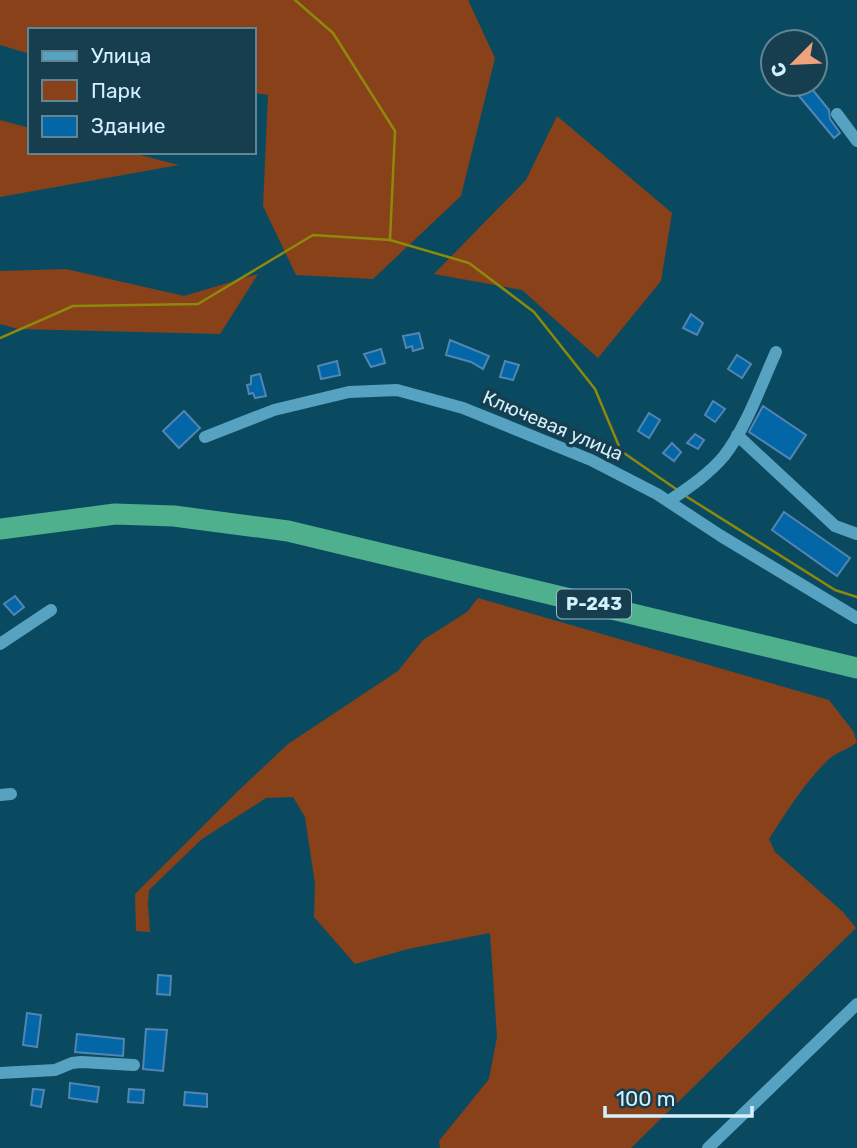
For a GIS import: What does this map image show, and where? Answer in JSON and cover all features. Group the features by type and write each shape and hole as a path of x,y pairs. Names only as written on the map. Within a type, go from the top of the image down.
{"highway":[{"name":"Р-243","path":"0,528 115,514 174,516 276,529 857,668"}],"street":[{"path":"837,114 857,141"},
{"path":"669,501 698,481 724,456 737,435 776,352"},
{"name":"Ключевая улица","path":"205,437 286,407 349,392 397,390 463,408 591,460 669,501 857,618"},
{"path":"737,435 835,526 857,534"},
{"path":"0,644 51,610"},
{"path":"708,1148 857,1004"},
{"path":"0,1073 55,1070 81,1062 134,1065"}],"green space":[{"path":"0,0 468,0 495,58 461,196 373,279 296,275 263,206 268,95 256,93 256,28 28,28 28,53 0,45"},
{"path":"557,116 672,213 661,281 598,358 522,290 434,274 526,180"},
{"path":"0,120 28,127 28,154 136,154 179,165 0,197"},
{"path":"66,269 184,296 258,274 220,334 18,329 0,324 0,271"},
{"path":"478,598 829,700 853,731 857,742 832,756 812,777 769,839 775,852 843,912 856,928 631,1148 440,1148 439,1141 489,1079 497,1037 490,933 408,949 355,964 314,917 315,884 305,817 293,797 266,798 202,839 149,890 150,932 136,931 135,894 237,792 288,744 398,671 423,640 467,612"}],"building":[{"path":"801,98 819,98 829,110 830,119 840,133 834,138"},
{"path":"691,314 703,323 697,335 683,328"},
{"path":"419,333 423,348 413,351 412,346 406,348 403,336"},
{"path":"450,340 489,356 483,369 471,362 446,355"},
{"path":"381,349 385,363 371,367 364,354"},
{"path":"737,355 751,364 742,378 728,369"},
{"path":"337,361 340,375 321,379 318,366"},
{"path":"505,361 519,365 513,380 500,377"},
{"path":"260,374 266,396 255,398 253,393 249,394 247,385 251,384 251,376"},
{"path":"713,401 725,409 715,422 705,415"},
{"path":"763,406 806,435 790,459 749,432"},
{"path":"184,411 200,428 179,448 163,431"},
{"path":"649,413 660,420 649,438 638,431"},
{"path":"695,434 704,440 698,449 687,443"},
{"path":"672,443 681,452 674,461 663,453"},
{"path":"784,512 850,558 837,576 772,530"},
{"path":"15,596 24,607 14,615 4,604"},
{"path":"158,975 171,976 170,995 157,994"},
{"path":"27,1013 41,1015 37,1047 23,1045"},
{"path":"146,1029 167,1030 163,1071 143,1069"},
{"path":"77,1034 124,1039 123,1056 75,1052"},
{"path":"70,1083 99,1087 97,1102 69,1098"},
{"path":"33,1089 44,1090 41,1107 31,1105"},
{"path":"129,1089 144,1090 143,1103 128,1102"},
{"path":"185,1092 207,1094 207,1107 184,1105"}],"waterway":[{"path":"295,0 333,33 395,131 390,240"},
{"path":"0,338 73,306 198,304 313,235 390,240 469,263 534,312 595,389 621,451 676,489"},
{"path":"684,495 835,590 857,597"}]}
